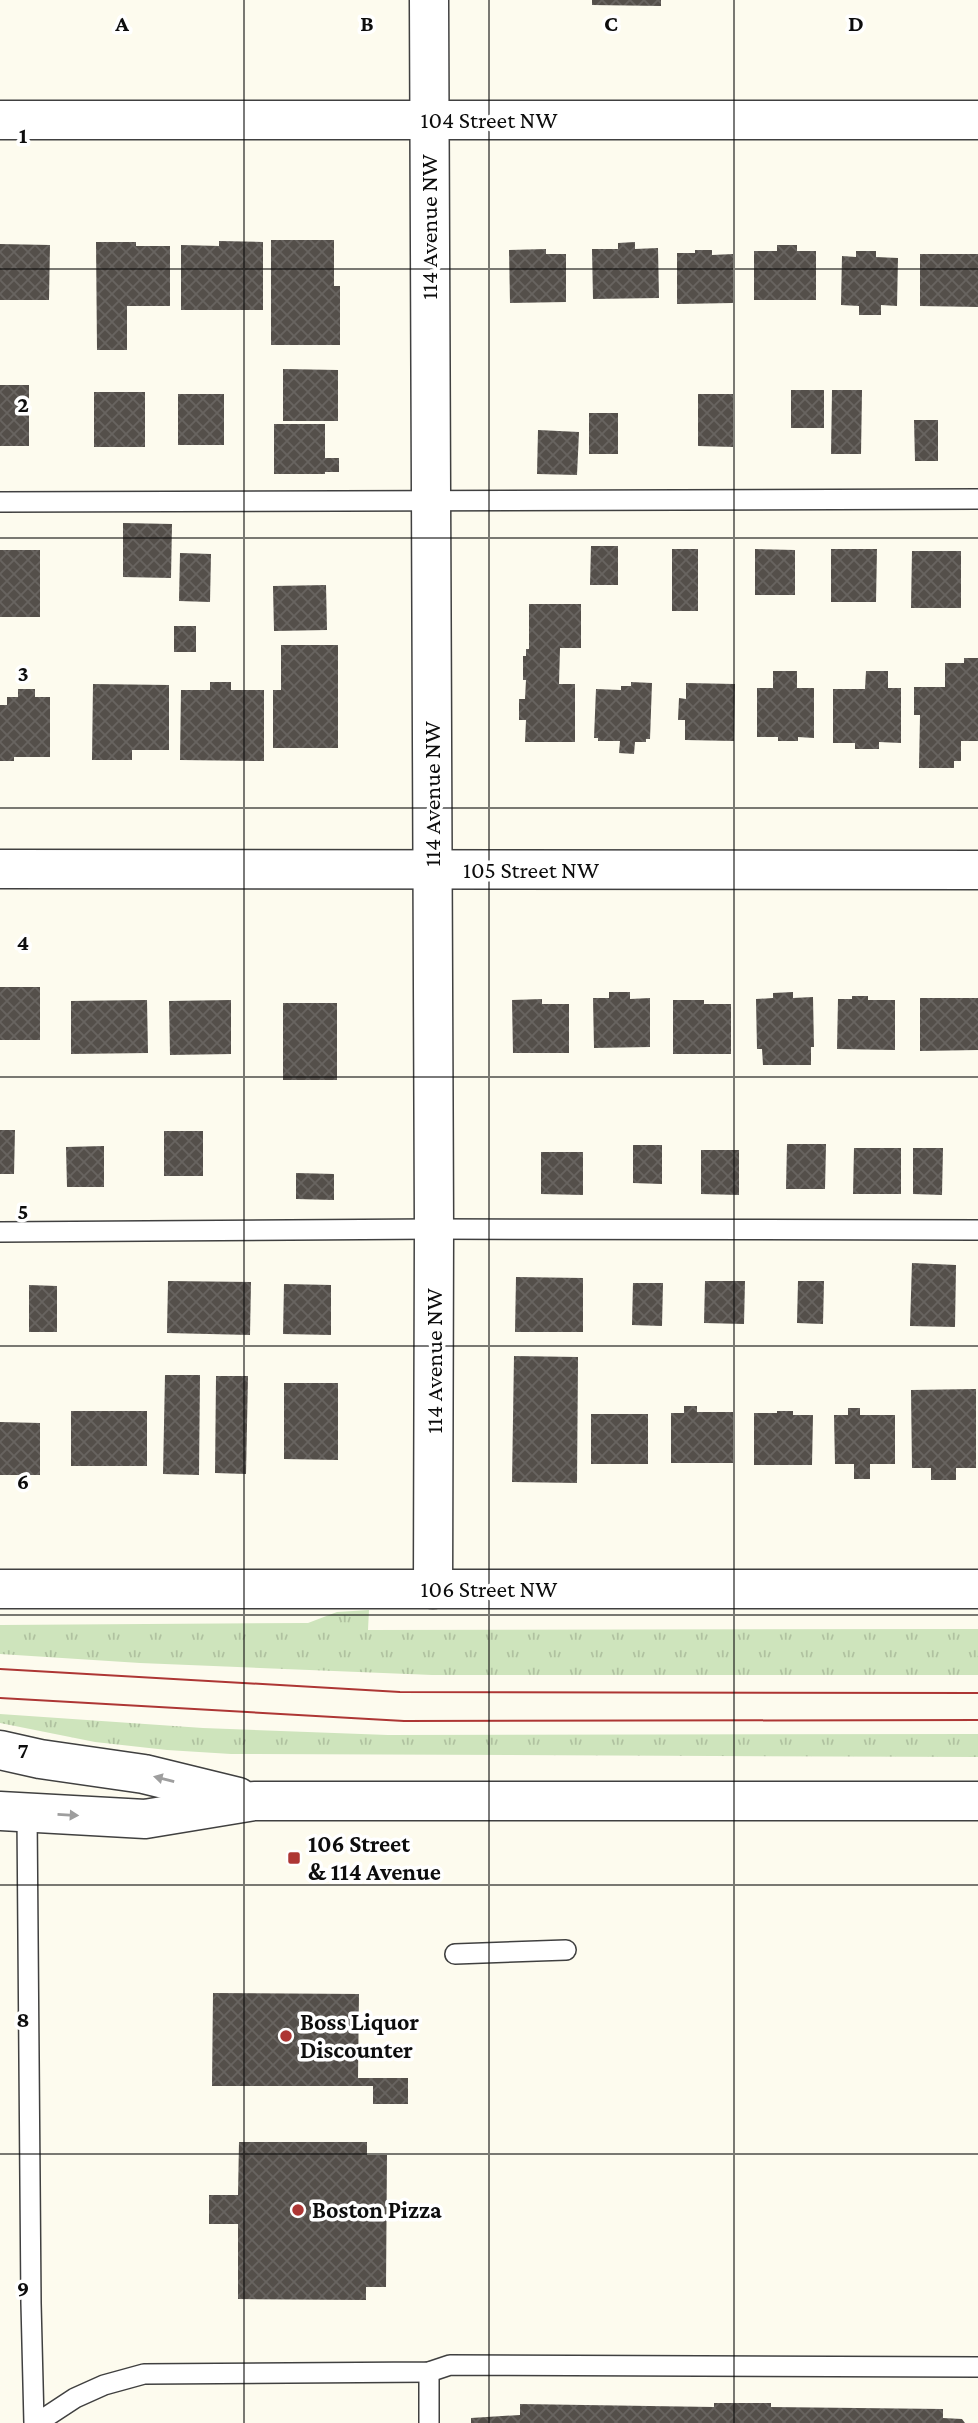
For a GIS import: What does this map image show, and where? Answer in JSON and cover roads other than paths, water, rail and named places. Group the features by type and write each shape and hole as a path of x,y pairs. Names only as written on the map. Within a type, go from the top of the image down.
{"street":[{"name":"114 Avenue NW","path":"429,0 433,1589"},
{"name":"104 Street NW","path":"0,120 978,120"},
{"name":"105 Street NW","path":"0,869 978,870"},
{"name":"106 Street NW","path":"0,1589 978,1589"},
{"path":"0,1750 40,1759 144,1774 254,1801"},
{"path":"13,1812 145,1819 254,1801 978,1801"}],"lane":[{"path":"0,502 978,499"},
{"path":"0,1232 434,1229 978,1230"},
{"path":"13,1812 36,2423"},
{"path":"455,1954 566,1950"},
{"path":"36,2423 75,2398 104,2385 144,2374 429,2372 450,2365 978,2367"},
{"path":"429,2372 429,2423"}],"tram line":[{"path":"0,1669 400,1692 978,1693"},
{"path":"0,1698 404,1721 978,1720"}],"place":[{"name":"106 Street & 114 Avenue","path":"294,1858"},
{"name":"Boss Liquor Discounter","path":"286,2036"},
{"name":"Boston Pizza","path":"298,2210"}]}
